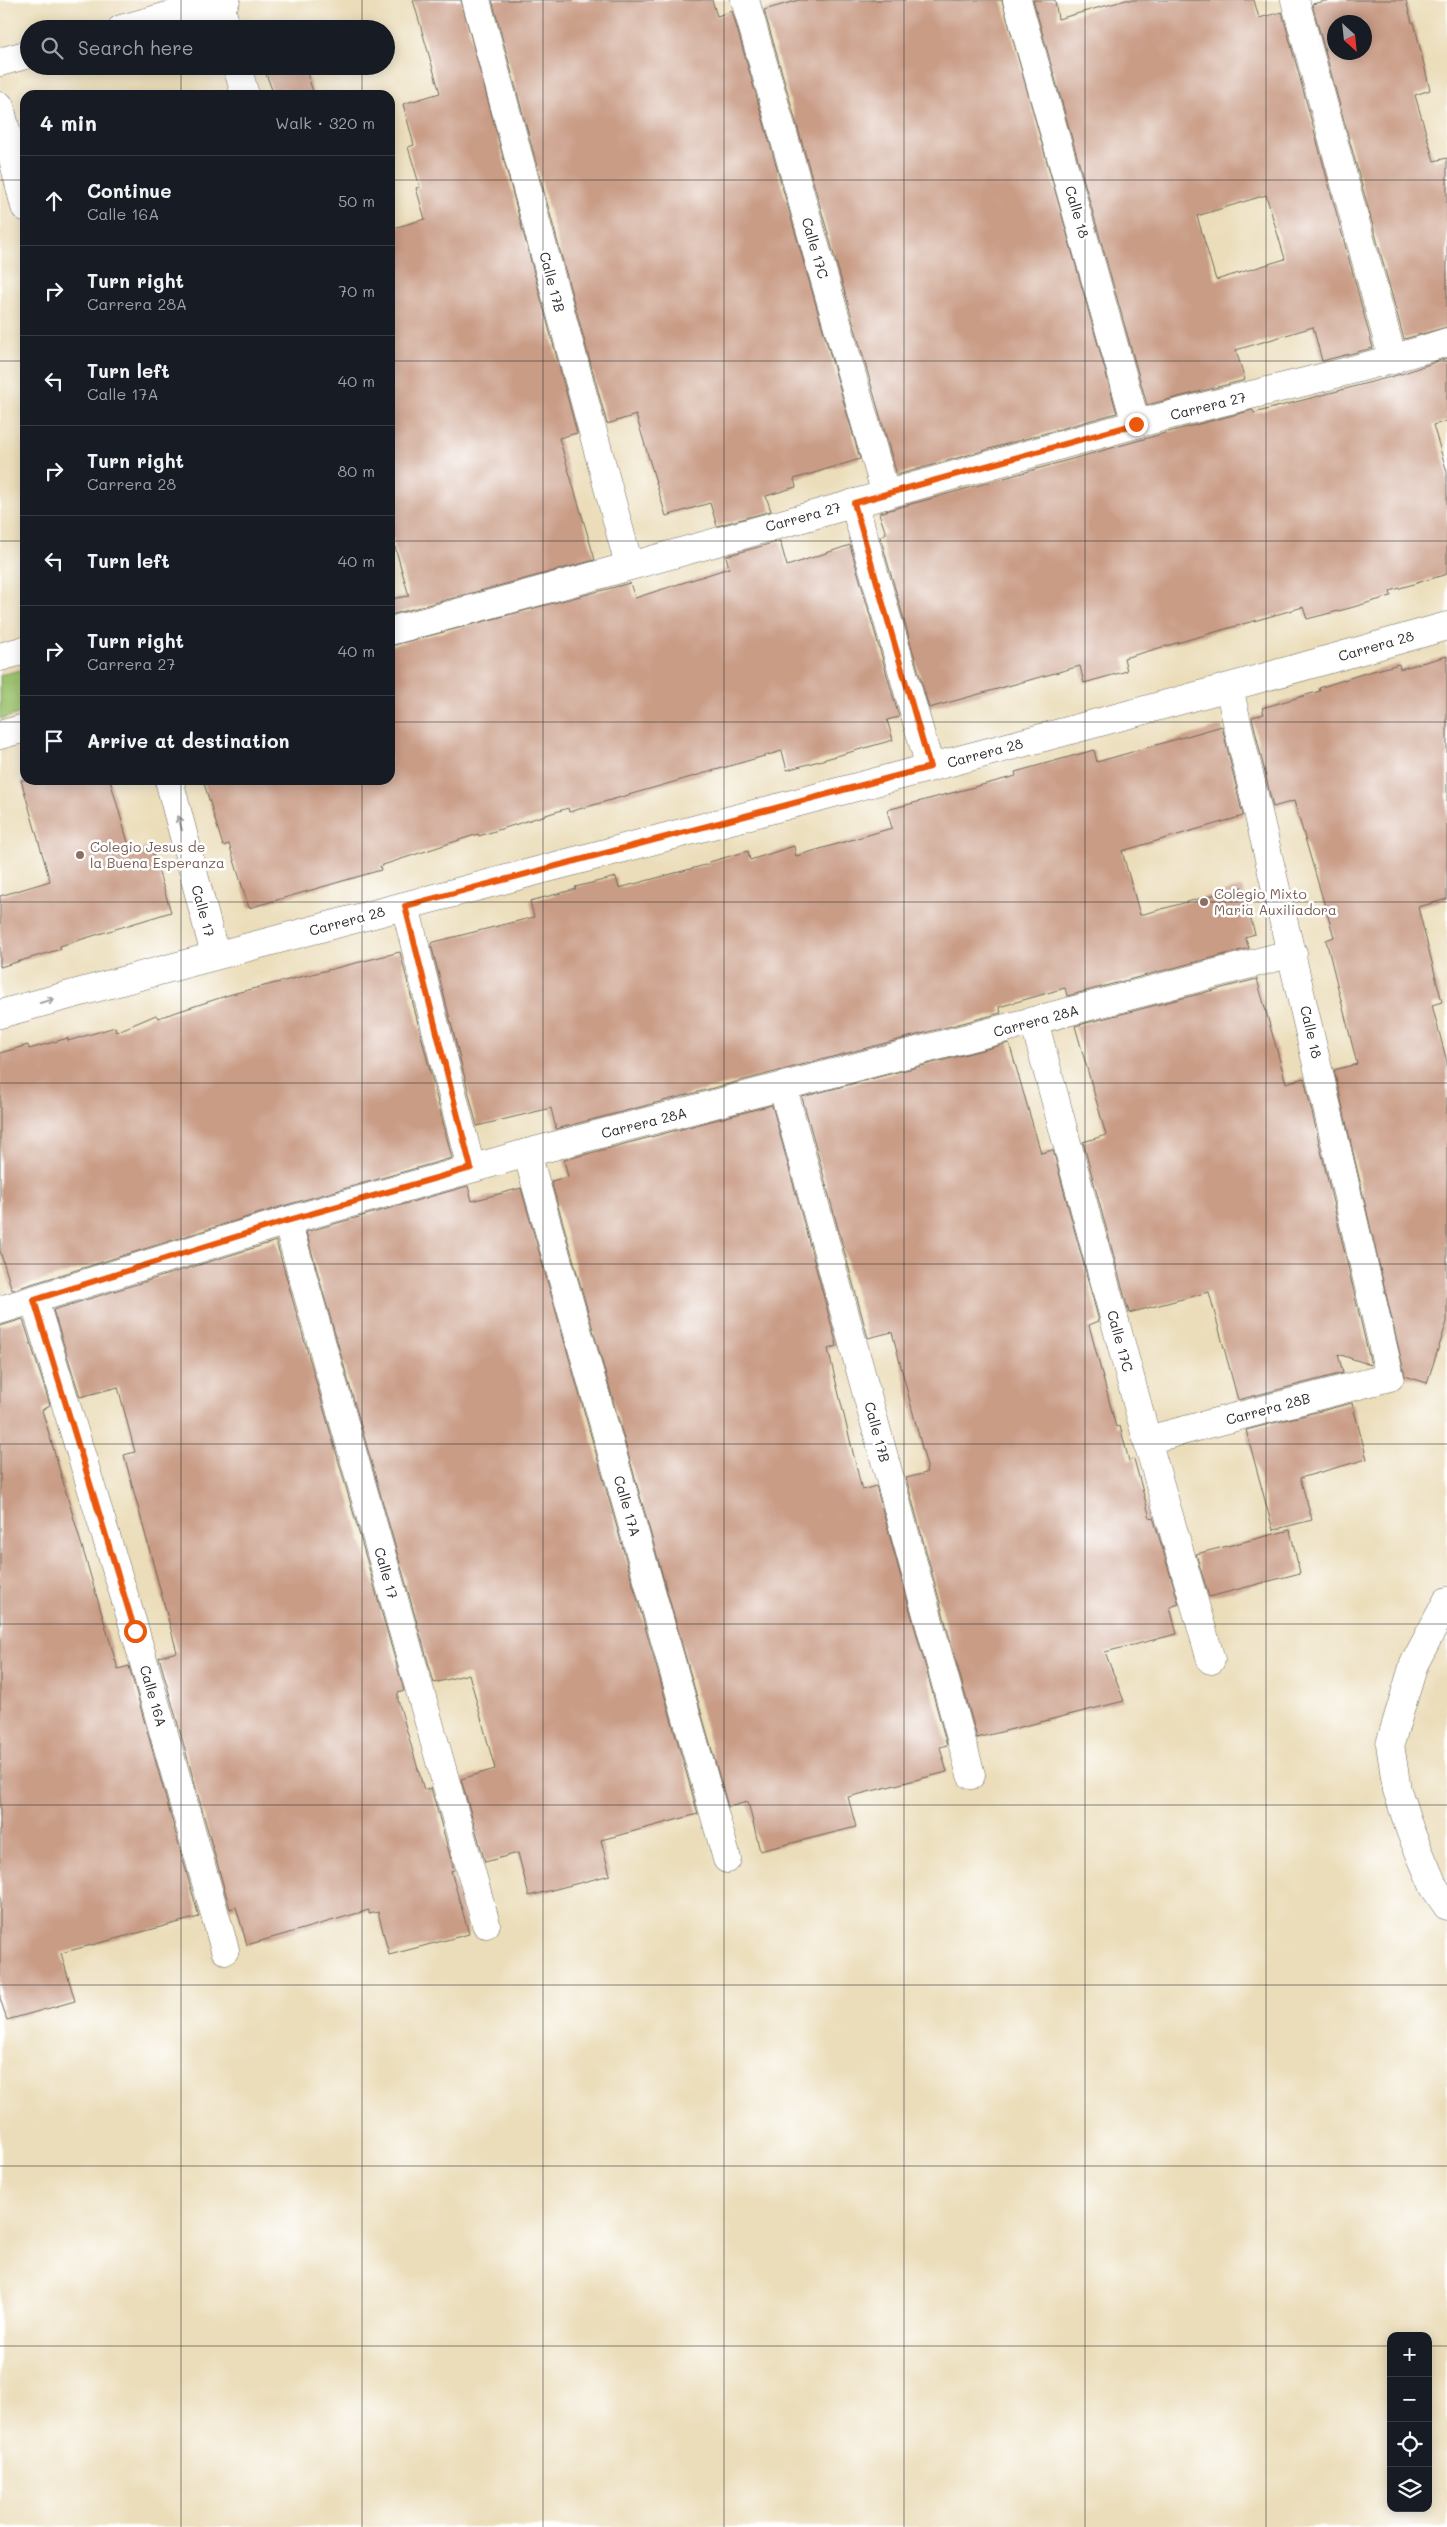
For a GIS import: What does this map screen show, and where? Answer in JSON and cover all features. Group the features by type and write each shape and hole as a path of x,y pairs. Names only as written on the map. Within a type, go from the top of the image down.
{"street":[{"name":"Calle 17B","path":"476,0 629,565"},
{"name":"Calle 17C","path":"745,0 886,495"},
{"name":"Calle 18","path":"1017,0 1136,424"},
{"path":"1295,0 1392,360"},
{"path":"153,20 222,1 225,20"},
{"path":"0,62 20,56"},
{"path":"239,75 244,90"},
{"path":"0,106 20,187"},
{"name":"Carrera 27","path":"395,623 629,565 1136,424 1392,360 1447,342"},
{"path":"854,503 930,767"},
{"name":"Carrera 28","path":"0,1014 215,955 1229,688 1447,626"},
{"path":"0,657 20,651"},
{"name":"Calle 18","path":"1229,688 1390,1377"},
{"path":"0,735 20,729"},
{"name":"Calle 17","path":"170,785 215,955"},
{"path":"405,906 471,1168"},
{"name":"Carrera 28A","path":"0,1310 286,1221 527,1152 783,1088 1292,954"},
{"name":"Calle 17C","path":"1034,1021 1147,1440 1211,1660"},
{"name":"Calle 17B","path":"783,1088 971,1776"},
{"name":"Calle 17A","path":"527,1152 727,1859"},
{"name":"Calle 17","path":"286,1221 486,1924"},
{"name":"Calle 16A","path":"34,1300 135,1631 225,1950"},
{"name":"Carrera 28B","path":"1147,1440 1390,1377"},
{"path":"1447,1601 1414,1664 1390,1744 1397,1790 1411,1833 1434,1887 1447,1906"}],"green space":[{"path":"20,670 20,713 0,719 0,675"}],"building":[{"path":"413,0 461,0 577,433 559,438 595,560 395,614 395,598 409,596 395,547 395,228 425,219 416,188 420,187 408,147 414,145 403,104 440,93"},
{"path":"492,0 712,0 717,16 732,11 860,459 794,479 796,487 766,496 771,511 717,526 710,503 666,516 636,415 607,424"},
{"path":"799,0 1002,0 1117,413 897,475 764,10"},
{"path":"1033,0 1055,0 1058,19 1126,0 1254,0 1259,18 1282,12 1373,348 1322,361 1313,327 1236,350 1245,380 1147,405","holes":["1266,195 1285,259 1216,280 1197,216"]},
{"path":"1330,0 1406,0 1412,23 1414,22 1430,90 1415,95 1434,161 1447,158 1447,327 1404,339 1327,60 1372,60 1372,15 1327,15 1327,59 1312,4"},
{"path":"266,75 308,75 312,90 272,90"},
{"path":"1447,358 1447,421 1433,425 1447,472 1447,574 1390,591 1391,596 1350,608 1307,619 1303,607 1124,658 1127,671 1084,683 1080,666 929,708 880,536 886,534 879,513 1176,430 1253,410 1254,413 1398,375"},
{"path":"780,541 787,566 850,545 899,717 887,720 893,740 787,770 782,751 569,812 568,808 479,836 478,834 380,866 381,870 249,908 229,844 223,846 205,785 395,785 395,645 630,583 635,598 729,568 726,556"},
{"path":"1447,656 1447,899 1418,907 1442,1002 1432,1005 1447,1062 1447,1322 1427,1383 1405,1376 1334,1070 1357,1064 1326,940 1334,937 1294,801 1273,807 1252,717 1264,714 1262,708 1320,691 1319,688 1362,674 1399,664 1400,669"},
{"path":"1222,726 1243,816 1122,851 1140,915 1242,887 1255,934 1245,937 1249,948 1067,996 1065,988 999,1007 1001,1013 556,1129 551,1108 477,1126 431,944 434,942 534,917 530,901 576,889 575,887 616,877 619,888 709,864 709,862 748,851 750,860 794,846 796,856 892,828 887,810 1016,776 1015,772 1094,750 1097,762"},
{"name":"Colegio Jesus de la Buena Esperanza","path":"22,785 111,785 131,853 151,847 171,912 60,946 61,949 0,967 0,896 50,881"},
{"path":"400,952 452,1158 283,1206 12,1290 0,1251 0,1053 28,1045 29,1049 68,1038 68,1041 115,1027 116,1032 156,1015 158,1018 232,994"},
{"path":"1257,979 1286,1083 1304,1078 1371,1365 1338,1354 1343,1373 1238,1400 1209,1292 1129,1313 1083,1142 1106,1135 1075,1026"},
{"path":"1009,1043 1041,1153 1053,1150 1099,1321 1089,1325 1116,1427 1120,1426 1129,1461 1134,1459 1150,1518 1153,1517 1179,1604 1170,1607 1177,1634 1105,1652 1124,1701 977,1738 906,1478 926,1473 927,1467 892,1332 868,1338 802,1097"},
{"path":"772,1105 837,1346 828,1349 862,1490 876,1486 947,1745 940,1747 947,1772 848,1797 856,1827 760,1851 748,1802 728,1807 551,1181 568,1177 564,1160"},
{"path":"468,1186 472,1201 521,1188 698,1814 601,1840 610,1875 529,1896 518,1853 485,1862 461,1779 495,1769 469,1674 434,1683 306,1232"},
{"path":"276,1241 404,1691 398,1693 398,1700 424,1790 431,1788 454,1870 451,1871 469,1934 389,1955 378,1912 369,1914 369,1910 247,1945 236,1907 230,1909 159,1657 177,1652 124,1455 135,1452 118,1387 80,1397 53,1310"},
{"path":"23,1319 50,1405 42,1410 118,1669 129,1666 199,1917 61,1953 75,2001 7,2020 0,1998 0,1326"},
{"path":"1352,1403 1367,1459 1300,1478 1312,1520 1273,1530 1246,1430"},
{"path":"1290,1530 1300,1573 1209,1597 1196,1554"}],"place":[{"name":"Colegio Jesus de la Buena Esperanza","path":"80,855"},
{"name":"Colegio Mixto Maria Auxiliadora","path":"1204,902"}],"route":[{"path":"135,1631 34,1300 286,1221 471,1168 405,906 930,767 854,503 1136,424"}]}
